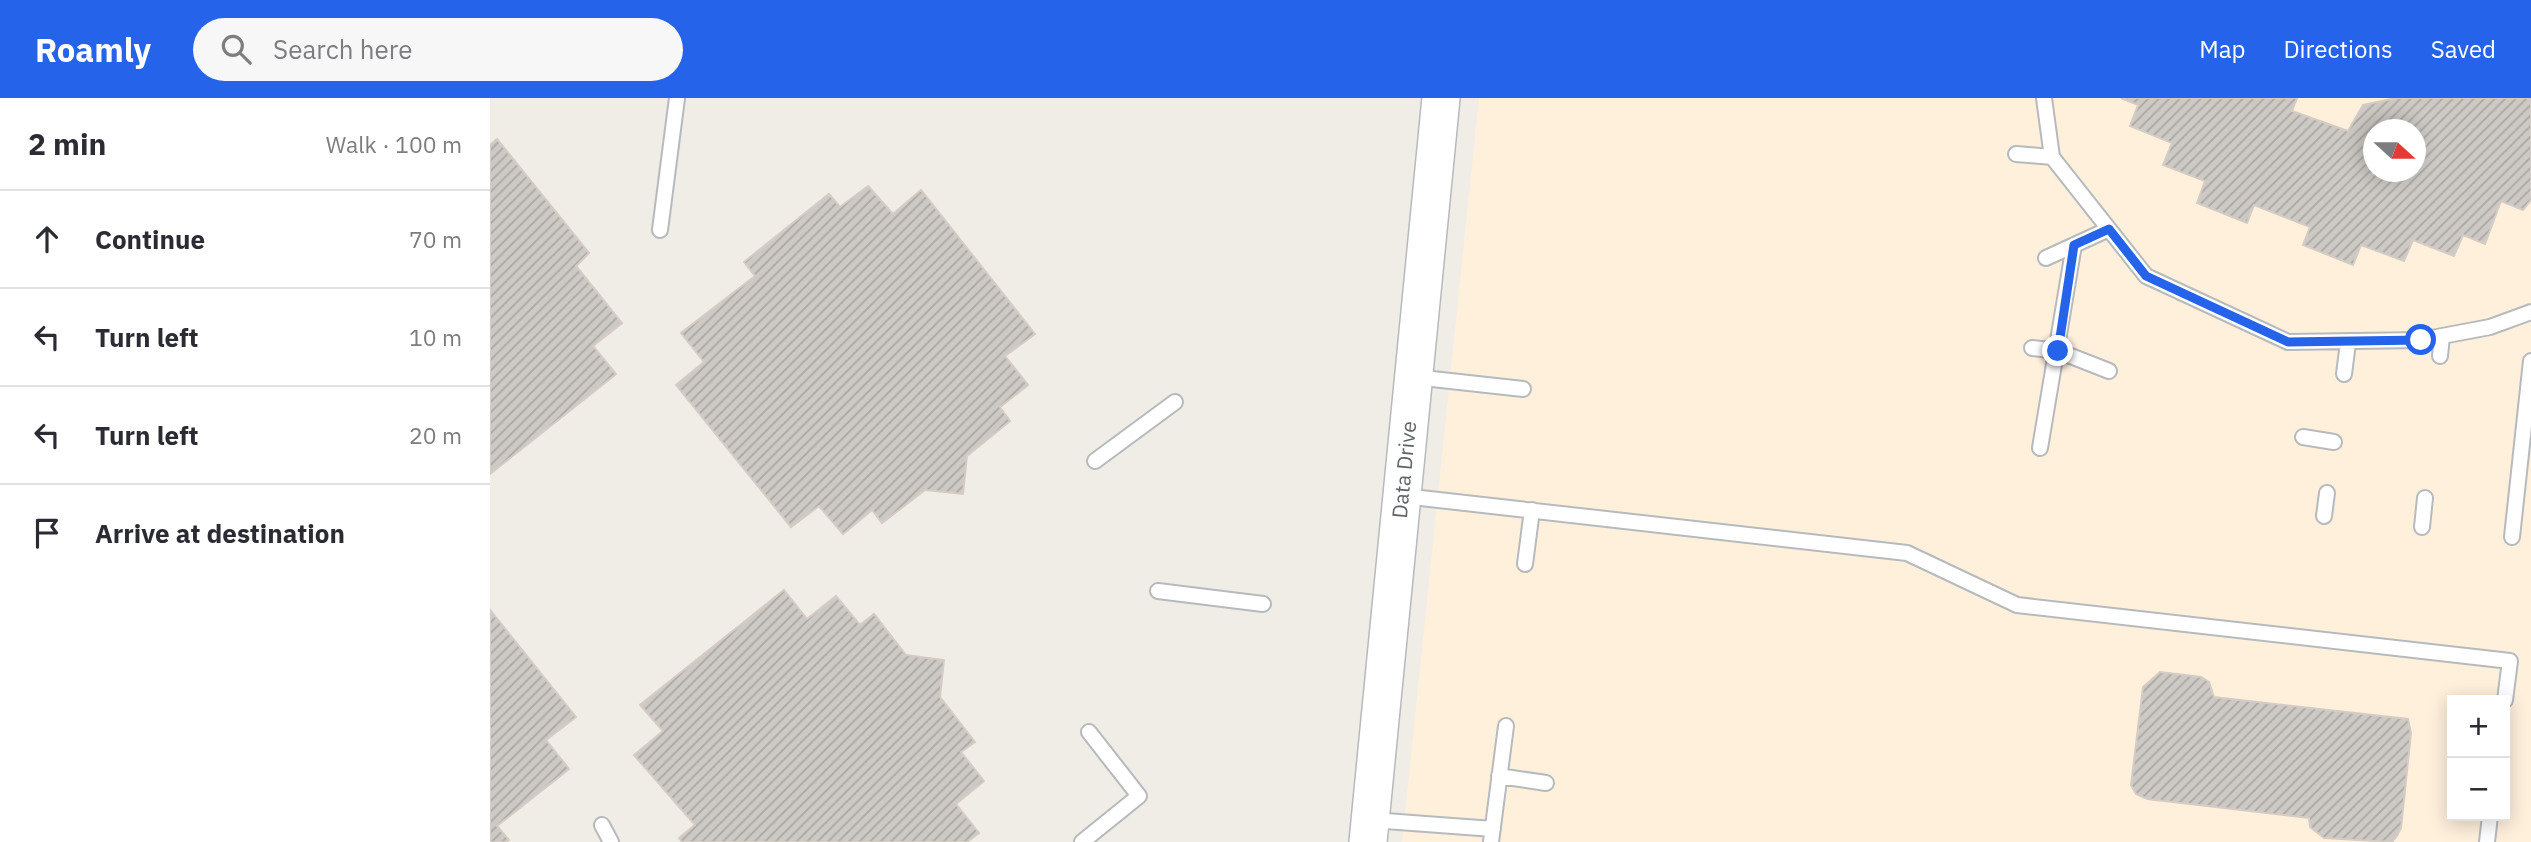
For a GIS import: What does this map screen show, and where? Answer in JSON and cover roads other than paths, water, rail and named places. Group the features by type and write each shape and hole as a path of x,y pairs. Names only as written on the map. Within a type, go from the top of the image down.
{"street":[{"name":"Data Drive","path":"1370,831 1441,98"}],"lane":[{"path":"660,230 677,98"},
{"path":"2044,98 2052,157 2146,276 2288,342 2348,343 2442,336 2490,327 2531,312"},
{"path":"2016,154 2052,157"},
{"path":"2046,258 2109,229"},
{"path":"2040,448 2074,245"},
{"path":"2440,356 2442,336"},
{"path":"2344,374 2348,343"},
{"path":"2032,348 2058,351 2109,371"},
{"path":"2512,537 2531,361"},
{"path":"1414,377 1523,389"},
{"path":"1095,461 1175,402"},
{"path":"2304,436 2334,442"},
{"path":"2324,516 2327,493"},
{"path":"1402,496 1907,553 2017,605 2510,661 2506,695"},
{"path":"2422,527 2425,498"},
{"path":"1525,564 1532,510"},
{"path":"1158,591 1263,604"},
{"path":"1370,831 1492,835 1506,726"},
{"path":"1082,842 1139,796 1088,732"},
{"path":"1499,776 1546,783"},
{"path":"2487,842 2489,821"},
{"path":"602,825 611,842"}]}
